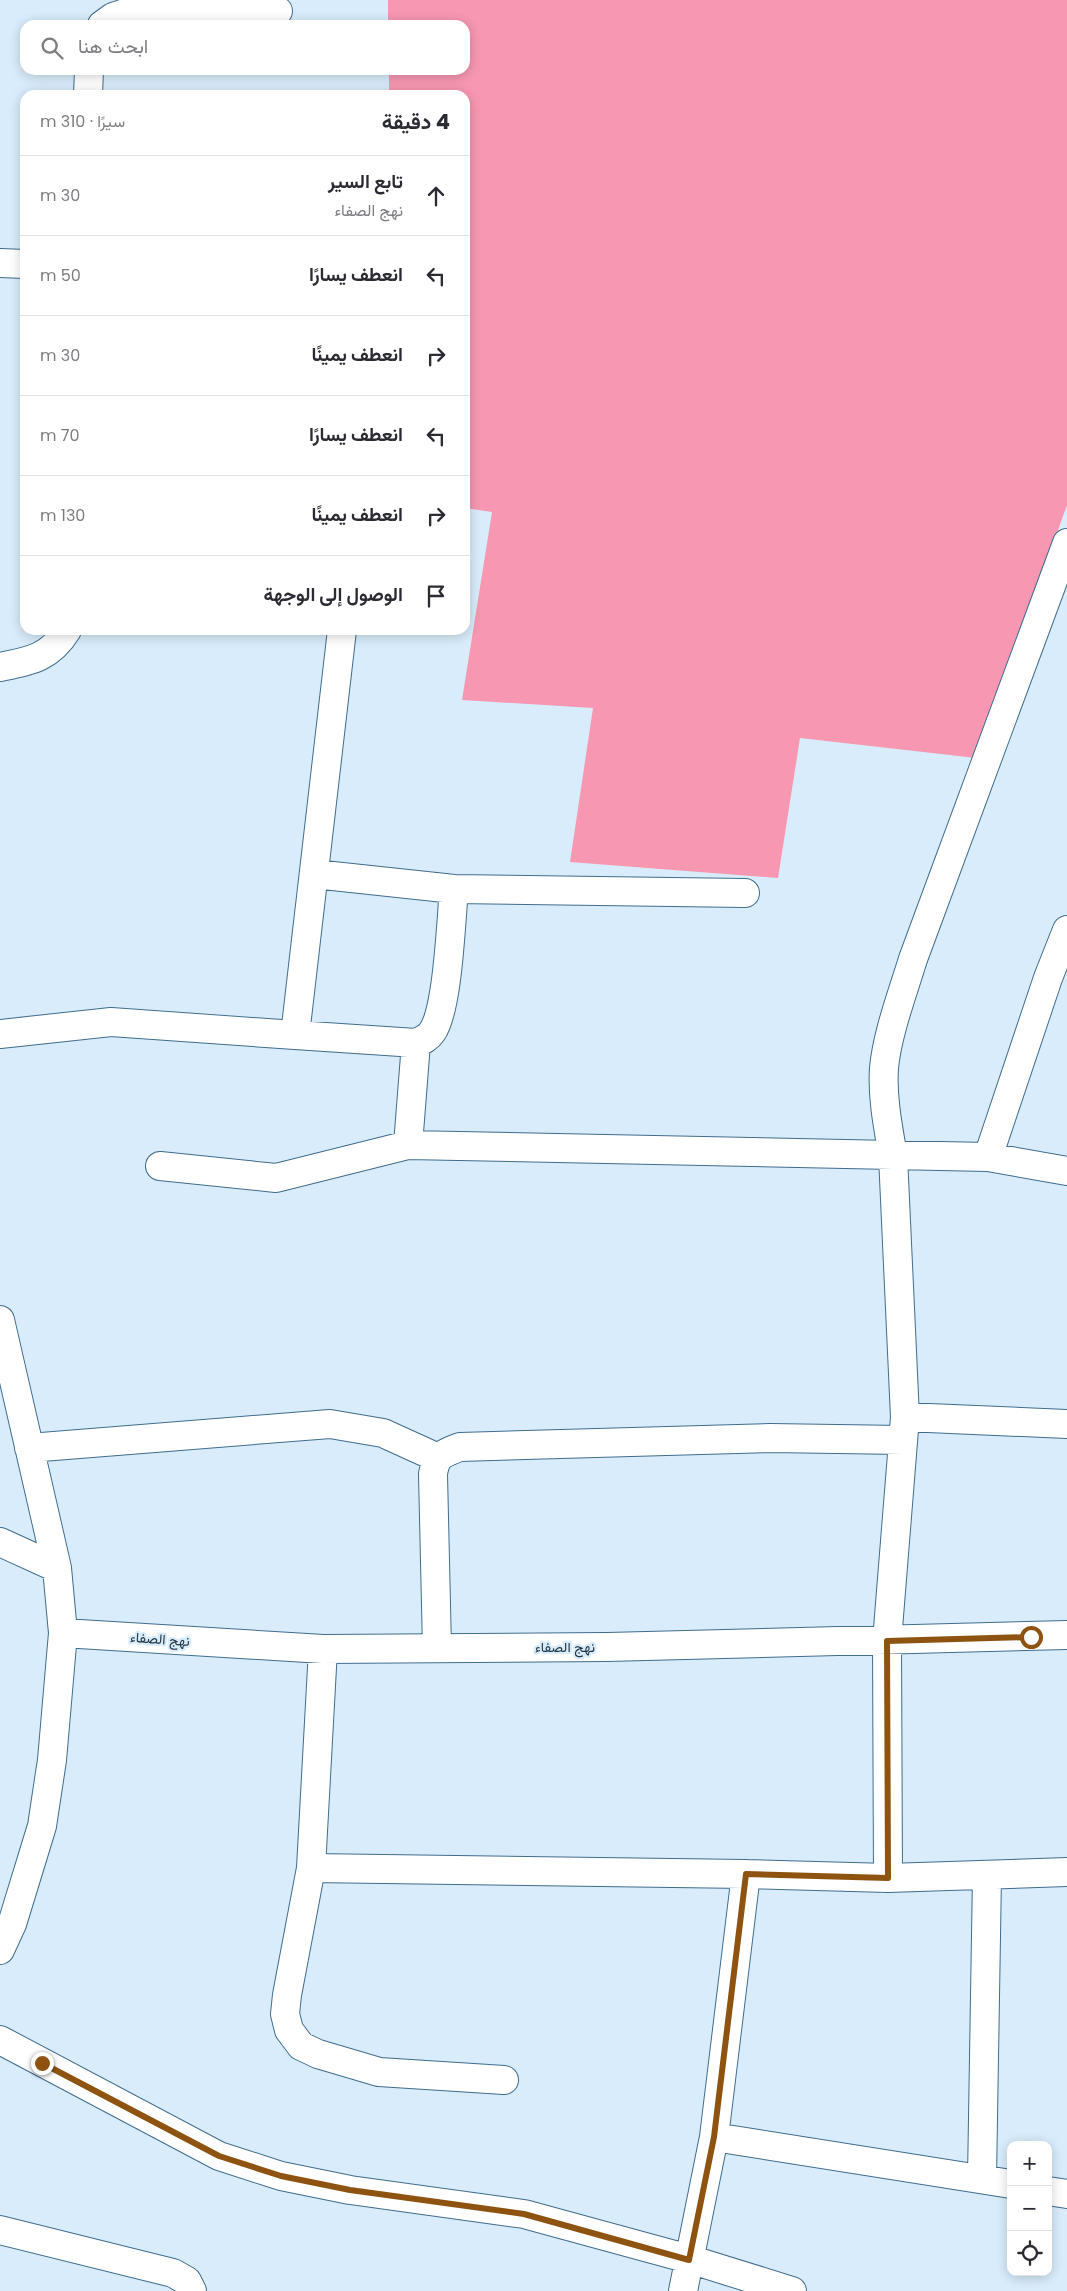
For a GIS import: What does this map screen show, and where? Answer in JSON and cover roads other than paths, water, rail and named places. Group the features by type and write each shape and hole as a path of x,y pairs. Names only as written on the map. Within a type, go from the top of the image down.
{"street":[{"path":"109,20 131,11 278,11"},
{"path":"88,90 89,75"},
{"path":"0,263 20,264"},
{"path":"888,1878 887,1641 904,1428 893,1156 886,1114 884,1067 895,1018 913,959 1067,543"},
{"path":"0,667 31,661 50,651 63,635"},
{"path":"296,1035 341,635"},
{"path":"314,874 454,889 745,893"},
{"path":"0,1034 111,1022 416,1043 429,1035 439,1017 445,986 454,889"},
{"path":"988,1157 1048,978 1067,930"},
{"path":"408,1145 416,1043"},
{"path":"160,1166 276,1178 408,1145 988,1157 1067,1171"},
{"path":"0,1320 56,1568 63,1633 52,1760 42,1826 12,1924 0,1950"},
{"path":"29,1448 330,1424 383,1433 438,1458"},
{"path":"437,1648 432,1474 435,1462 441,1454 460,1447 770,1438 904,1428 1067,1424"},
{"path":"0,1542 56,1568"},
{"name":"نهج الصفاء","path":"63,1633 323,1649 607,1647 1067,1636"},
{"path":"323,1649 311,1868 287,1995 285,2014 289,2030 301,2046 318,2054 379,2072 504,2080"},
{"path":"311,1868 746,1874 888,1878 1067,1872"},
{"path":"683,2291 714,2137 746,1874"},
{"path":"982,2179 987,1875"},
{"path":"0,2040 219,2156 254,2168 281,2176 350,2190 524,2214 792,2291"},
{"path":"714,2137 1007,2183"},
{"path":"1052,2192 1067,2194"},
{"path":"0,2230 173,2272 187,2281 192,2291"}]}
